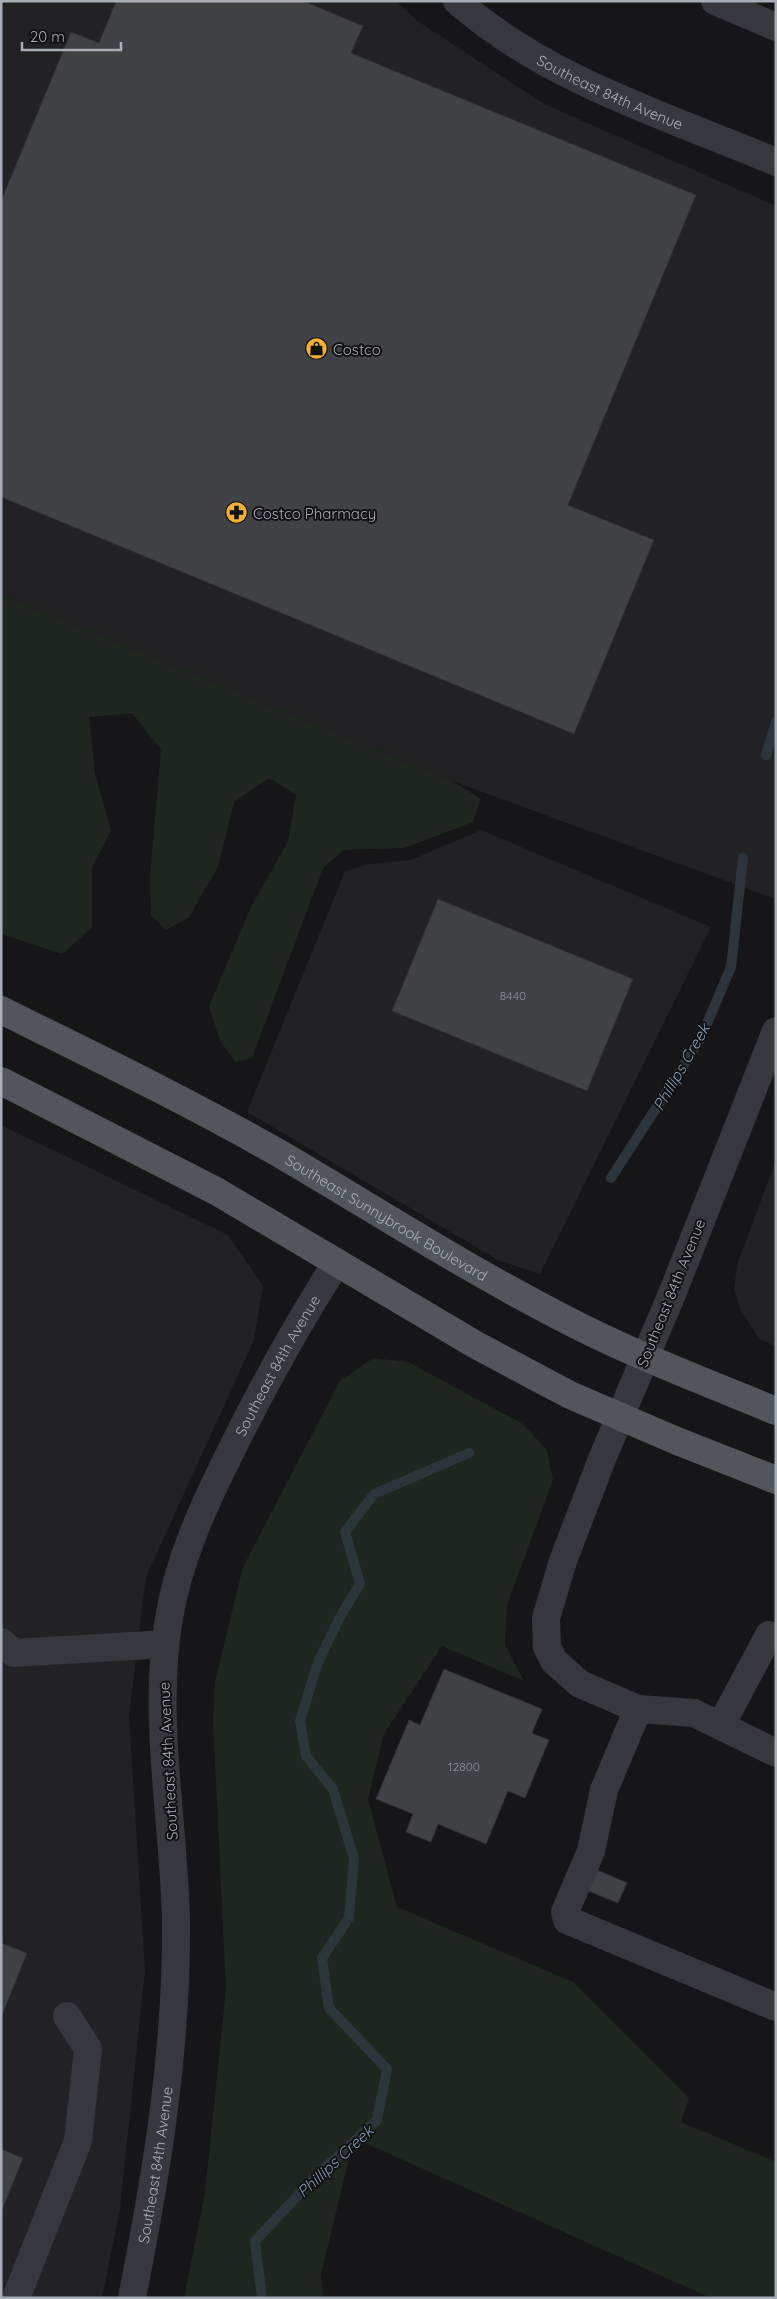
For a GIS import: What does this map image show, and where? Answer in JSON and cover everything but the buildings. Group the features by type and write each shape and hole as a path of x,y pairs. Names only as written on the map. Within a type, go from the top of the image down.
{"main road":[{"name":"Southeast Sunnybrook Boulevard","path":"1,1010 203,1112 281,1155 498,1284 645,1358 776,1411"},
{"path":"1,1081 143,1152 337,1262 476,1345 570,1394 776,1480"}],"street":[{"name":"Southeast 84th Avenue","path":"456,1 476,18 528,54 596,88 776,162"},
{"path":"715,1 776,27"},
{"name":"Southeast 84th Avenue","path":"776,1031 620,1416 564,1561 546,1618 547,1647 554,1661 580,1684 638,1709 694,1713 776,1753"},
{"name":"Southeast 84th Avenue","path":"132,2298 167,2102 175,2003 174,1873 163,1702 165,1644 177,1580 201,1512 265,1382 297,1324 337,1262"},
{"path":"721,1726 768,1635 776,1638"},
{"path":"1,1642 14,1653 165,1644"},
{"path":"638,1709 604,1790 591,1851 565,1912 567,1920 776,2007"},
{"path":"16,2298 78,2141 88,2049 67,2016"}],"shaded area":[{"name":"Costco","path":"1,1 396,1 416,20 544,104 776,206 776,899 452,781 1,594"},
{"path":"1,594 452,781 481,799 473,822 404,848 344,850 323,868 252,1058 236,1062 220,1041 209,1006 251,907 288,841 296,795 269,778 234,802 218,867 189,917 166,930 151,915 150,875 161,750 132,713 89,717 95,773 111,831 92,867 92,928 62,954 1,934"},
{"path":"481,830 711,927 540,1274 500,1261 247,1112 345,871 370,864 411,860"},
{"path":"1,1125 228,1235 263,1286 254,1340 146,1577 129,1715 145,1971 120,2209 102,2298 1,2298"},
{"path":"776,1160 776,1347 759,1338 741,1311 734,1289 737,1265"},
{"path":"373,1358 408,1362 523,1424 547,1450 553,1480 507,1605 505,1645 524,1681 442,1646 384,1734 368,1799 397,1907 573,1982 689,2098 681,2122 776,2162 776,2298 711,2298 354,2138 321,2274 323,2298 184,2298 205,2193 226,1989 213,1721 215,1681 243,1567 340,1381"}],"waterway":[{"name":"Phillips Creek","path":"766,755 776,722"},
{"name":"Phillips Creek","path":"611,1178 700,1040 731,967 743,858"},
{"name":"Phillips Creek","path":"262,2298 255,2241 315,2177 377,2120 387,2069 329,2008 322,1958 349,1918 354,1859 333,1789 306,1756 300,1721 318,1662 341,1615 360,1584 345,1532 374,1494 469,1453"}],"place":[{"name":"Costco","path":"317,349"},
{"name":"Costco Pharmacy","path":"237,513"}]}
